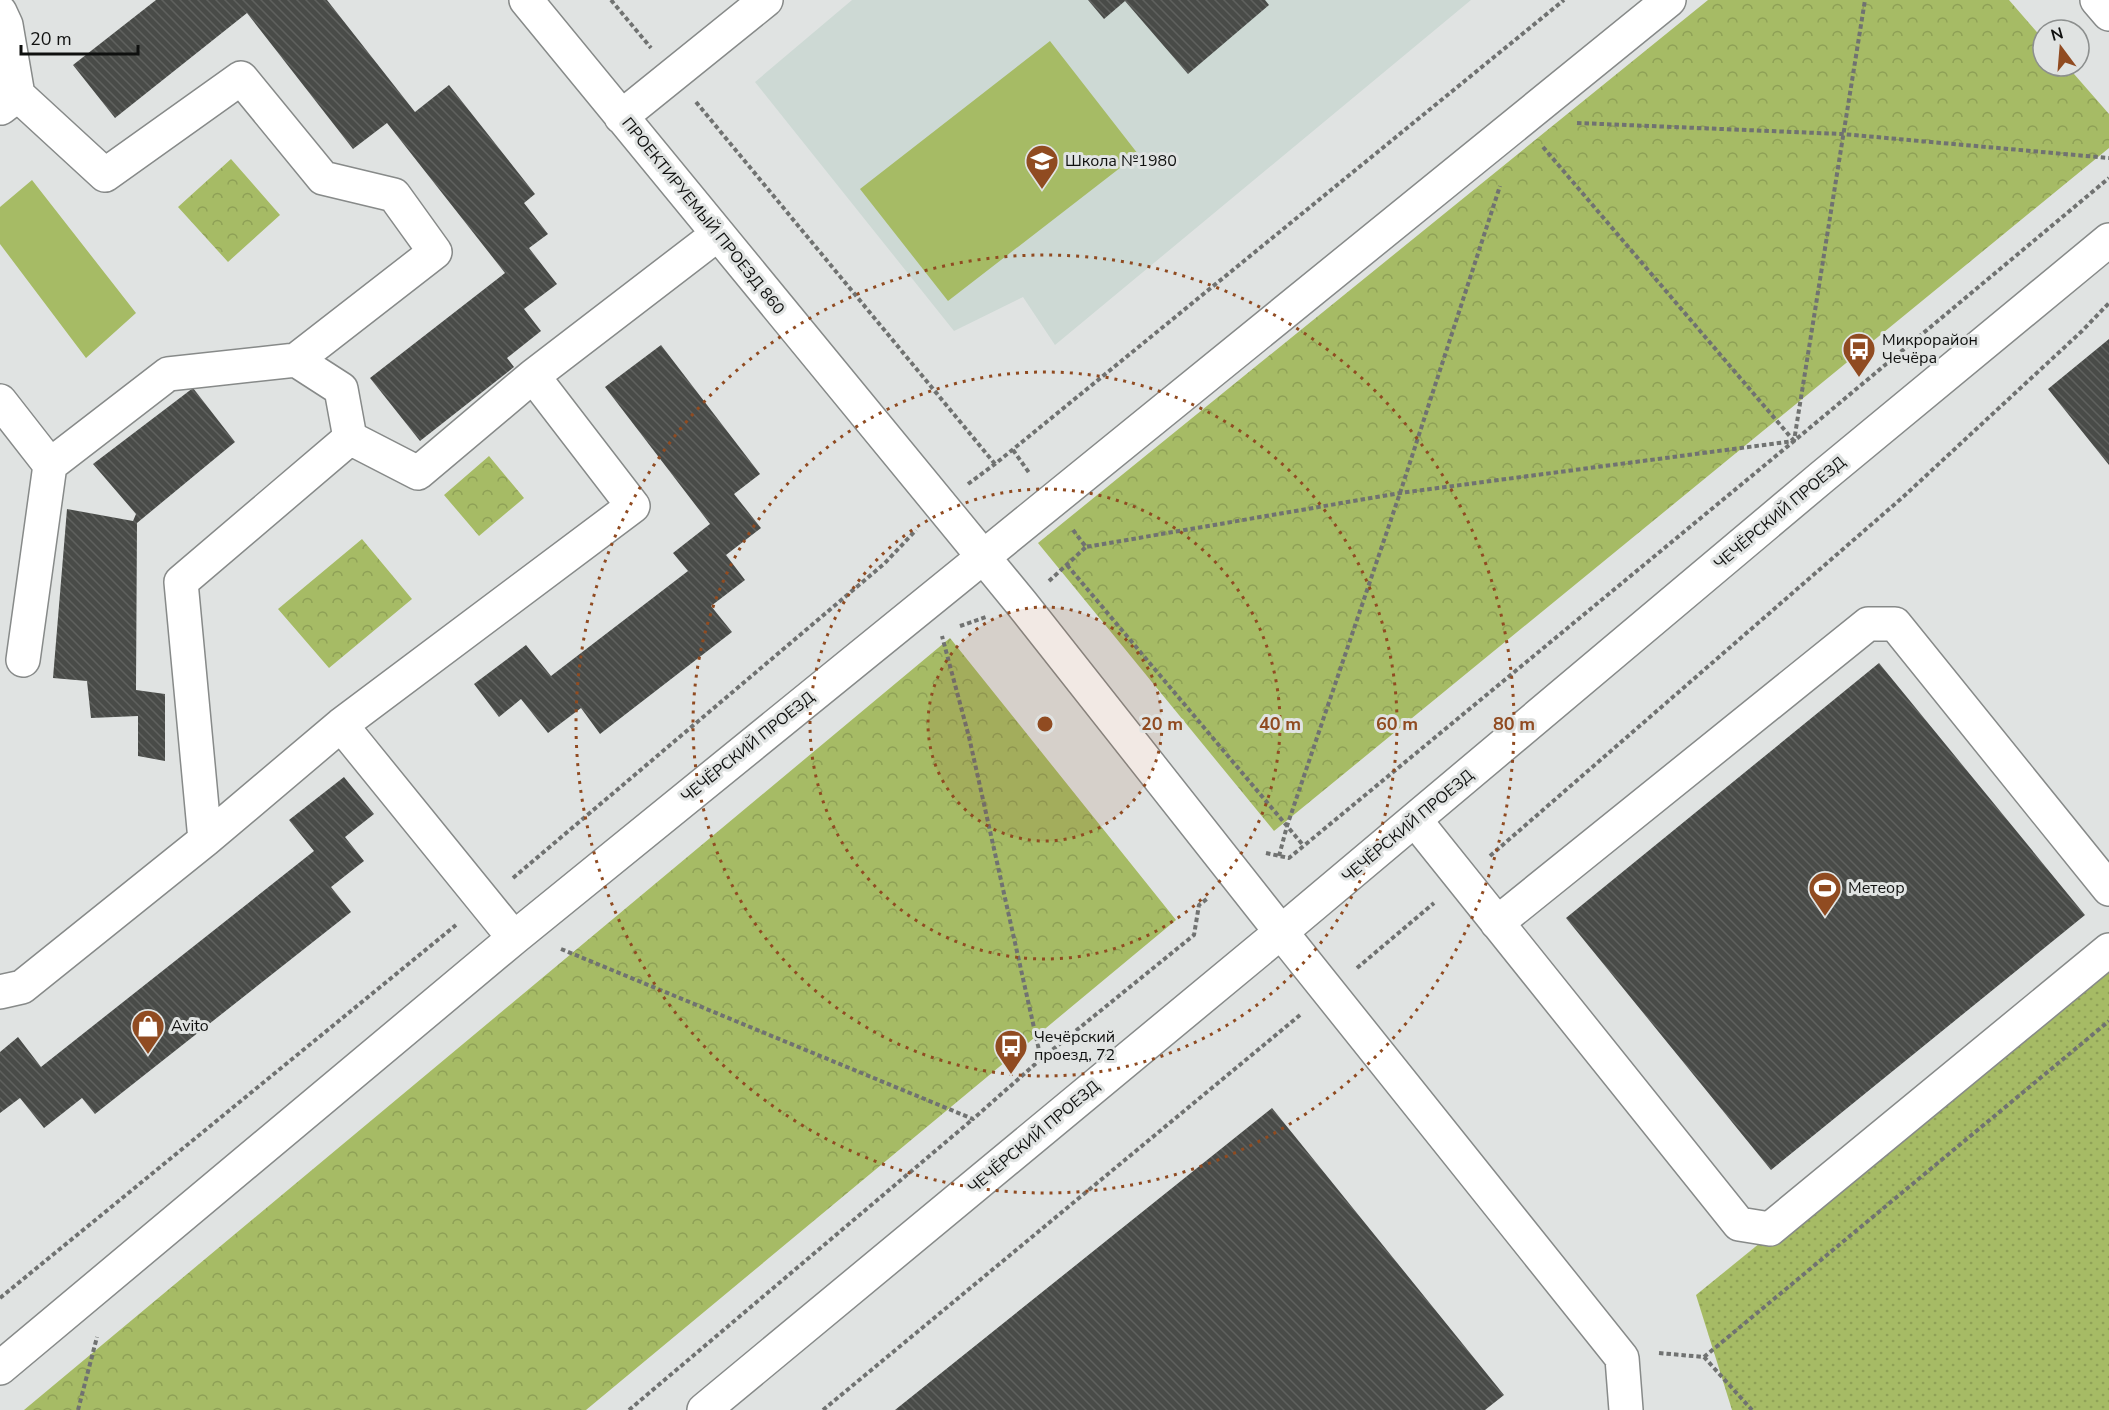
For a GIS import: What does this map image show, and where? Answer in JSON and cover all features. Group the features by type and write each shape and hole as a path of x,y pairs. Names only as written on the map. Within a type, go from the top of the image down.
{"street":[{"name":"ПРОЕКТИРУЕМЫЙ ПРОЕЗД 860","path":"526,0 982,556"},
{"path":"621,117 766,0"},
{"name":"ЧЕЧЁРСКИЙ ПРОЕЗД","path":"0,1368 514,938 1669,0"},
{"path":"2097,0 2109,14"},
{"path":"0,12 6,25 9,102 105,175 242,78 323,178 394,195 435,252 296,360 168,374 50,465 23,660"},
{"path":"350,438 418,473 533,376 718,234"},
{"name":"ЧЕЧЁРСКИЙ ПРОЕЗД","path":"716,1406 1822,477 2109,240"},
{"path":"296,360 340,388 350,438"},
{"path":"0,992 22,987 205,840 341,724 633,506 533,376"},
{"path":"0,401 50,465"},
{"path":"205,840 181,582 350,438"},
{"path":"982,556 1622,1358 1626,1410"},
{"path":"1497,923 1868,624 1895,624 2109,889"},
{"path":"341,724 514,938"},
{"path":"1415,820 1739,1224 1770,1229 2109,950"}],"path":[{"path":"611,0 995,464"},
{"path":"0,1298 485,902 885,563 939,505 1013,450 1564,0"},
{"path":"1794,441 1864,0"},
{"path":"1521,121 1842,134 2109,158"},
{"path":"1521,121 1794,441"},
{"path":"1279,856 1502,177"},
{"path":"1476,703 2109,178"},
{"path":"823,1410 1462,880 1903,497 2109,303"},
{"path":"1013,450 1086,547 1400,493 1794,441"},
{"path":"1067,565 1303,845"},
{"path":"628,1410 1041,1059 969,737 941,633"},
{"path":"553,945 973,1119"},
{"path":"1704,1357 2109,1021"},
{"path":"78,1410 98,1333"},
{"path":"1622,1358 1662,1352 1704,1357 1752,1410"}],"shaded area":[{"name":"Школа №1980","path":"852,0 1471,0 1055,345 1023,297 954,331 755,82"}],"green space":[{"path":"1708,0 2009,0 2031,25 2031,78 2078,78 2109,114 2109,148 1274,831 1038,543"},
{"path":"1050,41 1138,154 948,301 860,189"},
{"path":"231,159 280,215 228,262 178,207"},
{"path":"32,180 136,313 86,358 0,244 0,207"},
{"path":"489,456 524,498 479,536 444,495"},
{"path":"362,539 412,599 329,668 278,609"},
{"path":"950,638 1176,920 586,1410 24,1410"},
{"path":"2109,960 2109,1410 1732,1410 1696,1295"}],"building":[{"path":"156,0 327,0 415,112 449,85 535,194 524,203 548,234 529,248 557,284 524,309 541,331 507,358 514,367 420,441 370,378 505,273 387,123 353,149 247,13 115,118 73,65"},
{"path":"1088,0 1265,0 1269,5 1188,74 1125,1 1104,19"},
{"path":"2109,339 2109,465 2048,389"},
{"path":"661,345 760,474 734,494 761,528 726,555 745,580 711,606 732,632 600,734 581,708 548,733 521,699 499,717 474,684 526,645 551,676 688,571 673,553 710,524 605,387"},
{"path":"193,388 235,442 137,523 136,690 165,694 165,761 138,756 138,716 91,718 87,681 53,678 67,509 133,521 136,514 93,464"},
{"name":"Метеор","path":"1879,663 2085,915 1771,1170 1566,918"},
{"path":"344,777 374,814 345,837 364,861 331,887 351,912 95,1114 82,1098 44,1128 20,1098 0,1113 0,1052 18,1037 41,1067 314,851 289,820"},
{"path":"1272,1108 1504,1395 1485,1410 895,1410"}],"place":[{"name":"Школа №1980","path":"1042,190"},
{"name":"Микрорайон Чечёра","path":"1859,378"},
{"name":"Метеор","path":"1825,917"},
{"name":"Avito","path":"148,1055"},
{"name":"Чечёрский проезд, 72","path":"1011,1075"}]}
